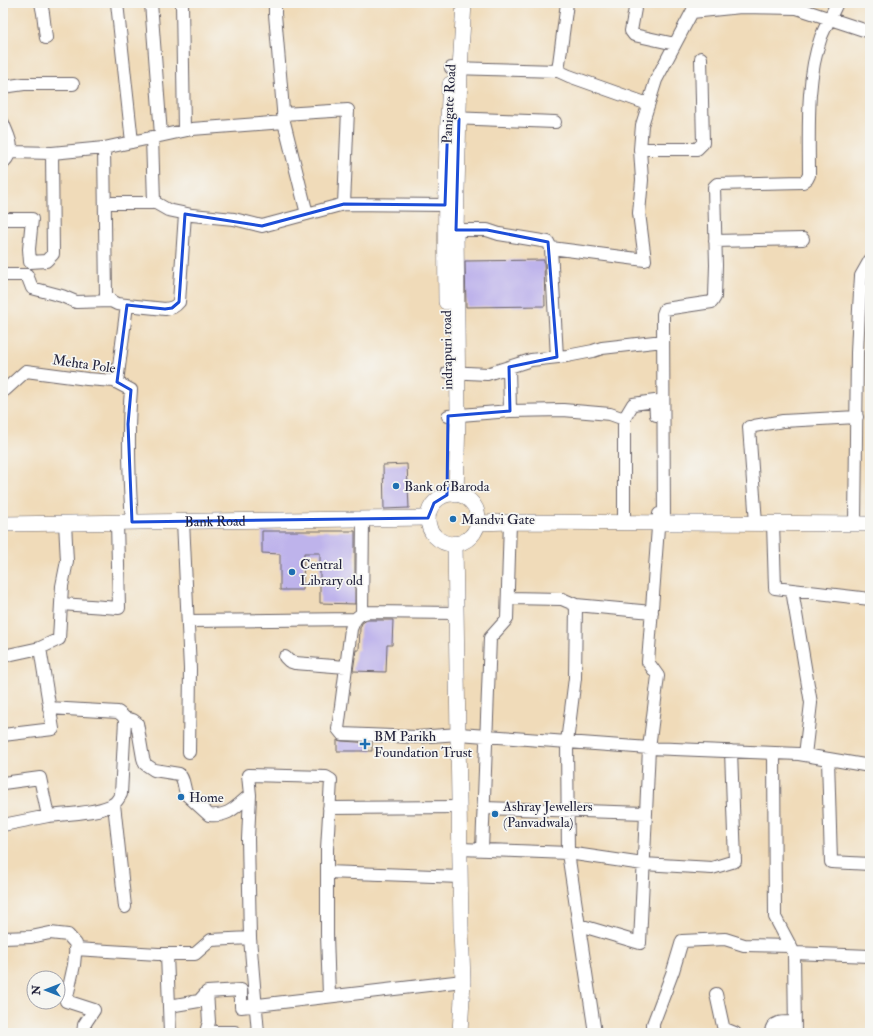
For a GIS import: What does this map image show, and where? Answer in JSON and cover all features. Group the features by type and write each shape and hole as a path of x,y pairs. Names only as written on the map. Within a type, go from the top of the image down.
{"main road":[{"name":"Panigate Road","path":"445,205 453,119 455,3"},
{"path":"455,68 464,3"},
{"path":"453,119 456,230 453,372"},
{"name":"indrapuri road","path":"445,205 453,372 451,495"},
{"path":"441,496 462,496 472,503 476,509 476,530 467,541 452,544 444,543 432,533 428,518 434,503 441,496"},
{"name":"Bank Road","path":"3,524 428,518"},
{"path":"477,523 662,522 870,524"},
{"path":"456,543 460,877 463,981 460,1033"}],"street":[{"path":"40,3 43,13 46,38"},
{"path":"117,3 132,142"},
{"path":"151,3 157,136 154,202"},
{"path":"182,3 184,130"},
{"path":"275,3 274,14 283,118 307,214"},
{"path":"558,71 567,3"},
{"path":"636,3 631,31 634,35 675,44"},
{"path":"579,925 640,943 649,748 658,676 648,662 662,522 663,314 665,309 712,302 715,297 714,187 717,184 803,182 807,179 809,175 809,110 816,54 821,36 838,3"},
{"path":"551,248 645,260 639,213 642,180 640,149 642,125 656,80 694,8 775,5 798,8 870,32"},
{"path":"640,149 697,148 703,143 701,58"},
{"path":"455,68 558,71 648,104"},
{"path":"3,87 24,84 73,84"},
{"path":"11,152 52,153 104,148 184,130 348,110 344,204"},
{"path":"453,119 555,122"},
{"path":"3,123 10,141 11,152 9,157 3,163"},
{"path":"104,148 106,295 111,301 117,304 165,309 172,308 179,302 185,214"},
{"path":"3,219 32,219 29,249 30,262 46,261 53,254 52,153"},
{"path":"104,203 154,202 168,210 185,214 234,219 262,226 344,204 445,205"},
{"path":"456,230 486,230 498,234 548,242 551,248 557,357"},
{"path":"715,241 803,239"},
{"path":"855,524 857,353 861,276 870,260"},
{"path":"3,275 27,275 32,288 62,296 76,302 111,301"},
{"path":"116,382 127,305"},
{"path":"453,372 487,374 531,360 593,351 602,348 663,341"},
{"path":"510,367 510,411"},
{"name":"Mehta Pole","path":"3,390 5,390 26,371 114,381 131,390 128,424 132,522"},
{"path":"624,522 624,420 633,404 655,401 662,522"},
{"path":"453,416 510,411 563,410 610,414 624,420"},
{"path":"756,523 752,426 783,421 857,417"},
{"path":"363,519 358,616 351,629 338,729 342,734 417,737 458,734 649,748 774,753 805,755 870,766"},
{"path":"183,521 190,669 189,752"},
{"path":"61,604 119,608 117,522"},
{"path":"482,850 490,638 507,619 510,522"},
{"path":"3,656 40,648 59,639 62,586 67,561 65,523"},
{"path":"773,523 775,588 870,599"},
{"path":"792,590 811,703 805,755"},
{"path":"508,598 562,599 576,605 652,612"},
{"path":"576,605 575,678 567,742 568,853 595,1033"},
{"path":"188,621 358,616 368,612 457,613"},
{"path":"3,735 53,729 40,648"},
{"path":"286,658 295,663 346,667"},
{"path":"50,708 118,712 124,718 133,720 137,723 145,764 154,770 179,774 182,777 184,791 208,815 222,816 232,811 250,795"},
{"path":"3,825 48,816 104,809 114,804 121,794 124,718"},
{"path":"460,849 568,853 643,864 712,868 735,861 732,751"},
{"path":"771,1033 771,1028 780,1022 795,1027 792,949 774,917 774,753"},
{"path":"828,759 831,862 870,864"},
{"path":"258,1033 250,938 248,839 250,795 248,775 326,777 331,780 327,872 329,996"},
{"path":"3,783 40,778 48,816"},
{"path":"114,804 125,907"},
{"path":"329,808 460,808"},
{"path":"484,808 646,812"},
{"path":"327,872 460,877"},
{"path":"3,938 31,937 50,934 68,935 76,944 74,965 66,1001 94,1010 84,1025 82,1033"},
{"path":"76,949 195,954 211,940 250,938"},
{"path":"654,1033 653,1024 673,972 682,941 725,939 744,945 870,956"},
{"path":"167,954 170,1033"},
{"path":"169,1006 199,1001 208,992 241,990 241,1006 463,981"},
{"path":"208,992 209,1022 206,1033 235,1033"},
{"path":"716,994 723,1026 725,1029 735,1033"}],"highlighted area":[{"path":"448,118 459,119 456,230 487,230 548,242 557,357 509,367 510,411 448,416 447,495 434,503 428,518 132,522 128,424 131,390 117,382 127,305 165,309 172,308 179,302 185,214 262,226 344,204 445,205"}],"building":[{"path":"544,260 545,306 466,307 465,261"},
{"name":"Bank of Baroda","path":"407,464 409,508 384,509 383,465"},
{"path":"262,531 355,531 355,604 320,603 320,553 304,553 303,590 280,590 280,554 262,553"},
{"path":"367,620 393,620 392,645 387,645 386,672 353,671 356,650 359,650 360,628 362,623"},
{"path":"337,740 372,743 372,751 337,751"}],"place":[{"name":"Bank of Baroda","path":"396,486"},
{"name":"Mandvi Gate","path":"453,519"},
{"name":"Central Library old","path":"292,572"},
{"name":"BM Parikh Foundation Trust","path":"365,744"},
{"name":"Home","path":"181,797"},
{"name":"Ashray Jewellers (Panvadwala)","path":"495,814"}]}
